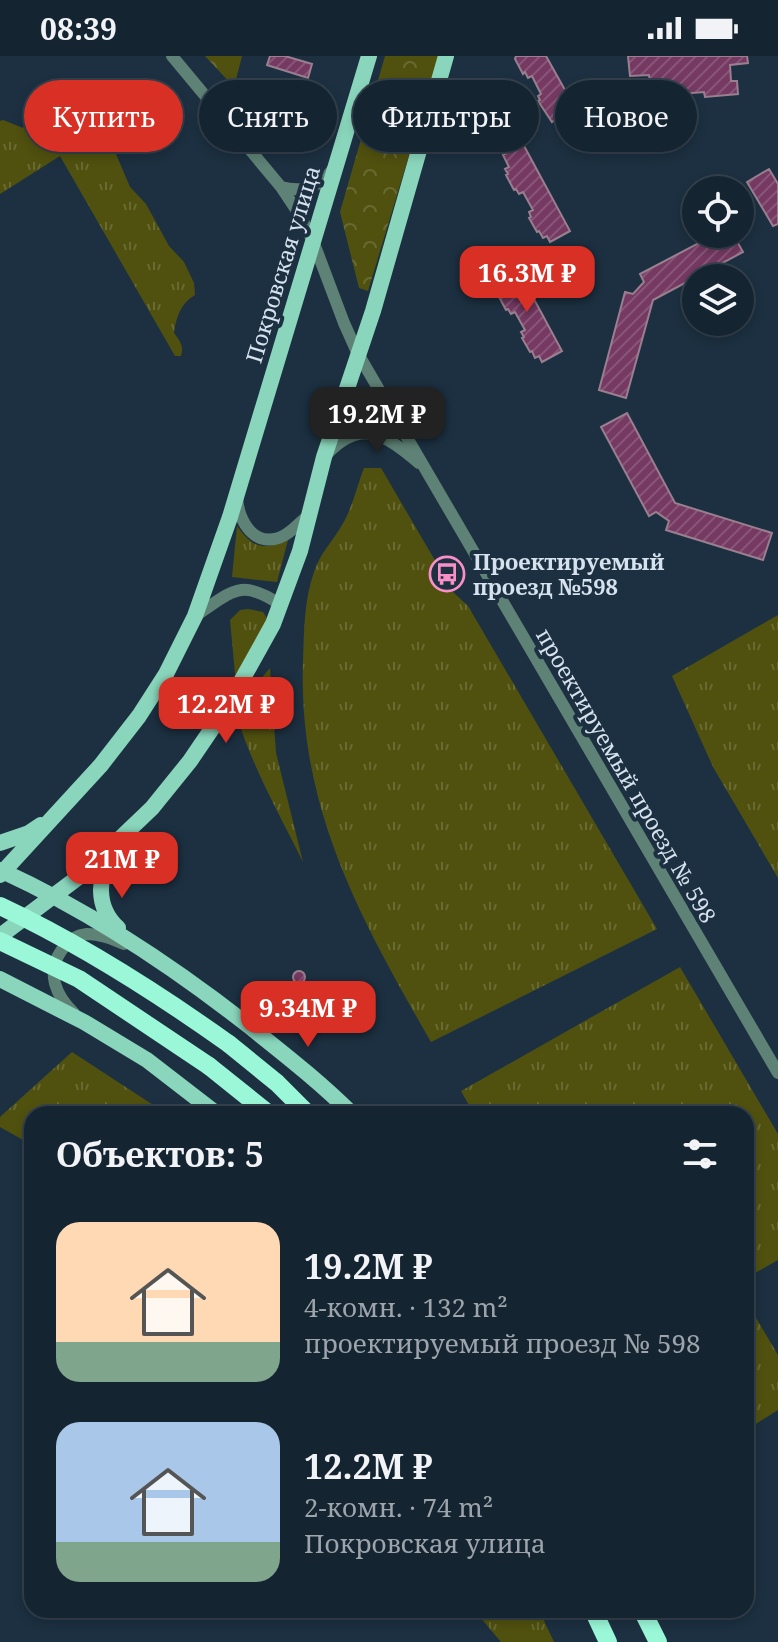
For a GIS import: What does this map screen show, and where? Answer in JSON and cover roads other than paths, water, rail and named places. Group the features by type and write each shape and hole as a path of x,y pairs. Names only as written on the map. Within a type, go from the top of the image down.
{"highway":[{"path":"0,906 98,958 173,1005 229,1044 300,1106"},
{"path":"0,939 79,979 209,1066 259,1106"},
{"path":"597,1618 608,1642"},
{"path":"646,1618 658,1642"}],"main road":[{"name":"Покровская улица","path":"195,616 230,517 237,485 369,56"},
{"path":"0,939 124,837 152,808 190,761 228,705 273,624 300,551 324,457 373,311 446,56"},
{"path":"195,616 166,674 139,716 59,813 1,872 99,920 149,954 278,1049 343,1106"},
{"path":"0,843 29,833 59,813"},
{"path":"124,837 107,860 101,878 102,904 113,924 149,954"},
{"path":"0,979 84,1022 147,1060 207,1106"}],"street":[{"name":"проектируемый проезд № 598","path":"172,56 281,187 313,240 357,352 778,1073"},
{"path":"281,187 309,189 325,179 338,159"},
{"path":"324,457 341,439 366,433 390,441 427,470"},
{"path":"237,485 242,519 257,537 277,539 309,515"},
{"path":"195,616 242,589 257,590 281,605"},
{"path":"84,1022 60,997 55,987 53,971 64,947 85,934 103,935 149,954"}],"place":[{"name":"Проектируемый проезд №598","path":"447,574"}]}
